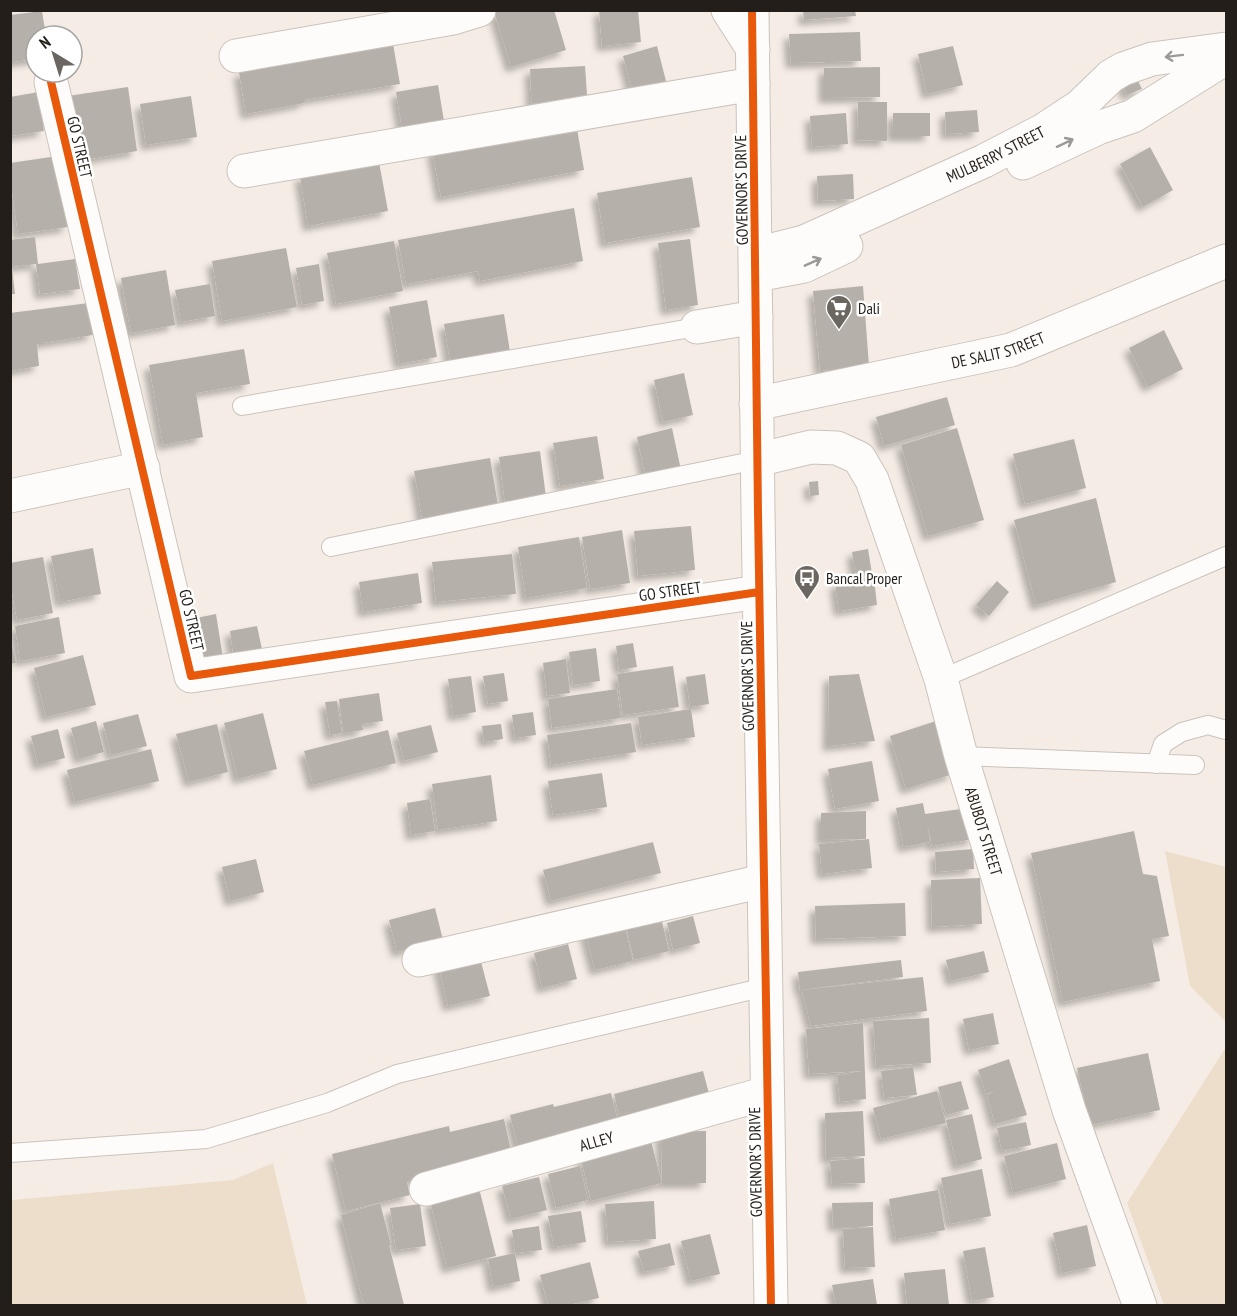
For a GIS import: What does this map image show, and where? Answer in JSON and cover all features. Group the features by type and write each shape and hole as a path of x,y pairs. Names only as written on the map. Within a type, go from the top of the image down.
{"main road":[{"path":"236,56 453,18 479,10"},
{"path":"728,10 753,49"},
{"name":"GOVERNOR'S DRIVE","path":"752,10 771,1305"},
{"name":"MULBERRY STREET","path":"756,265 984,161 1042,131 1080,106 1111,76 1123,69 1152,59 1227,49"},
{"name":"MULBERRY STREET","path":"756,265 804,266 1098,128 1132,116 1227,58"},
{"name":"GO STREET","path":"51,84 191,676 759,592"},
{"path":"244,171 753,84"},
{"name":"DE SALIT STREET","path":"756,404 1011,350 1227,261"},
{"path":"697,327 756,317"},
{"name":"ABUBOT STREET","path":"757,459 811,447 837,448 860,458 872,480 941,679 961,756 1069,1110 1140,1305"},
{"path":"10,496 143,468"},
{"path":"419,960 764,881"},
{"name":"ALLEY","path":"426,1189 767,1093"}],"lane":[{"path":"242,406 697,327"},
{"path":"331,547 757,459"},
{"path":"941,679 1227,556"},
{"path":"1156,764 1163,744 1182,732 1208,725 1227,730"},
{"path":"961,756 1195,765"},
{"path":"10,1153 206,1139 327,1103 398,1074 765,987"}],"shaded area":[{"path":"1165,851 1226,867 1226,1022 1190,986"},
{"path":"1226,1047 1226,1305 1164,1305 1127,1203"},
{"path":"273,1163 307,1305 11,1305 11,1200 233,1180"}],"building":[{"path":"554,10 566,50 511,67 494,11"},
{"path":"599,10 638,10 641,42 602,46"},
{"path":"803,10 855,10 856,16 804,20"},
{"path":"42,11 44,24 24,24 24,60 10,62 10,15"},
{"path":"860,32 861,61 791,63 789,34"},
{"path":"393,44 400,84 304,100 304,103 246,114 239,72"},
{"path":"657,46 667,85 633,94 623,56"},
{"path":"953,46 963,85 927,94 918,54"},
{"path":"585,66 588,109 532,113 530,69"},
{"path":"880,67 880,97 824,98 824,68"},
{"path":"1136,77 1142,89 1127,95 1122,83"},
{"path":"438,85 446,133 404,140 396,92"},
{"path":"128,87 137,151 78,161 68,96"},
{"path":"39,92 44,131 10,136 10,97"},
{"path":"191,96 197,137 146,145 140,104"},
{"path":"858,102 887,102 887,141 857,140"},
{"path":"977,110 979,132 946,134 945,112"},
{"path":"846,113 848,144 812,147 810,116"},
{"path":"893,113 930,113 930,136 892,136"},
{"path":"576,123 584,170 441,197 432,149"},
{"path":"1150,147 1173,190 1143,207 1120,164"},
{"path":"58,156 68,227 18,234 10,163"},
{"path":"379,162 388,211 308,226 300,176"},
{"path":"853,174 854,199 818,201 817,176"},
{"path":"692,177 700,227 605,243 597,193"},
{"path":"574,208 583,261 480,281 478,271 406,284 398,240"},
{"path":"35,237 38,264 75,259 80,289 40,294 36,264 10,267 10,240"},
{"path":"690,239 698,305 666,310 658,243"},
{"path":"394,241 403,291 336,304 327,253"},
{"path":"286,248 297,307 222,321 212,261"},
{"path":"319,264 324,301 302,305 296,268"},
{"path":"10,268 12,268 15,294 10,294"},
{"path":"166,270 175,325 131,333 121,278"},
{"path":"210,284 215,316 181,322 175,290"},
{"path":"863,286 869,366 820,371 813,291"},
{"path":"427,300 437,357 399,364 389,307"},
{"path":"89,303 93,335 42,343 40,332 42,344 37,344 39,366 10,371 10,313"},
{"path":"504,314 511,358 451,367 444,324"},
{"path":"1164,330 1183,369 1148,387 1129,348"},
{"path":"244,349 250,384 196,393 203,437 163,445 149,365"},
{"path":"684,373 693,415 663,422 654,380"},
{"path":"947,397 955,425 884,446 876,417"},
{"path":"672,428 681,470 646,479 637,437"},
{"path":"957,428 984,520 928,536 901,445"},
{"path":"597,436 604,479 560,486 553,443"},
{"path":"1074,439 1086,488 1025,504 1013,454"},
{"path":"540,451 546,497 505,503 499,457"},
{"path":"490,458 499,511 423,524 414,471"},
{"path":"818,481 819,495 810,496 809,482"},
{"path":"1096,498 1116,582 1036,605 1014,520"},
{"path":"691,526 695,570 638,576 634,531"},
{"path":"622,530 630,583 590,589 582,537"},
{"path":"579,537 587,588 526,598 518,547"},
{"path":"93,548 101,594 60,602 51,556"},
{"path":"868,549 872,574 856,576 852,552"},
{"path":"512,554 516,594 436,602 432,562"},
{"path":"43,557 53,613 17,620 10,582 10,563"},
{"path":"418,573 422,603 363,612 359,582"},
{"path":"874,578 877,605 839,611 835,583"},
{"path":"997,581 1009,592 989,616 976,605"},
{"path":"216,614 223,658 194,663 186,620"},
{"path":"59,617 65,653 20,661 15,626"},
{"path":"257,626 263,654 234,659 230,631"},
{"path":"10,637 16,663 10,664"},
{"path":"633,643 637,667 619,670 616,646"},
{"path":"596,648 600,681 573,685 569,652"},
{"path":"83,655 96,705 46,717 34,668"},
{"path":"566,659 570,693 547,696 543,663"},
{"path":"673,666 679,707 623,715 617,674"},
{"path":"504,673 508,701 488,704 483,676"},
{"path":"705,674 709,704 690,707 686,677"},
{"path":"859,674 875,741 828,746 829,676"},
{"path":"471,676 476,712 453,716 448,679"},
{"path":"617,689 621,718 552,728 548,699"},
{"path":"379,693 383,721 362,724 363,730 343,733 339,699"},
{"path":"337,701 342,733 330,735 325,702"},
{"path":"691,709 695,737 642,745 638,717"},
{"path":"533,712 536,735 515,738 512,715"},
{"path":"263,713 277,769 238,779 224,723"},
{"path":"138,714 147,746 111,755 103,723"},
{"path":"96,721 104,752 79,759 71,728"},
{"path":"936,721 953,774 906,789 890,736"},
{"path":"631,723 636,752 551,765 547,735"},
{"path":"217,724 228,772 189,782 176,734"},
{"path":"501,724 503,739 484,742 482,726"},
{"path":"431,725 438,752 404,761 397,733"},
{"path":"58,729 65,758 38,765 31,736"},
{"path":"388,730 396,763 313,785 304,751"},
{"path":"151,749 159,781 75,802 67,770"},
{"path":"872,761 879,801 835,809 828,769"},
{"path":"602,773 607,807 553,815 548,781"},
{"path":"491,775 497,821 438,830 432,784"},
{"path":"430,799 435,831 411,835 407,803"},
{"path":"923,803 925,814 968,808 974,839 932,846 927,822 930,842 903,847 896,808"},
{"path":"866,811 866,839 821,840 821,813"},
{"path":"1134,831 1143,874 1157,876 1169,936 1152,939 1160,981 1063,1002 1031,853"},
{"path":"869,839 872,868 822,874 819,844"},
{"path":"653,842 661,873 551,901 543,870"},
{"path":"973,849 974,869 936,872 935,852"},
{"path":"256,859 264,892 230,901 222,867"},
{"path":"980,878 982,924 932,927 931,880"},
{"path":"905,903 906,936 816,939 815,906"},
{"path":"435,908 443,940 397,952 389,920"},
{"path":"659,909 669,951 634,960 624,918"},
{"path":"693,916 700,943 673,950 667,923"},
{"path":"623,918 633,961 595,970 584,928"},
{"path":"568,944 577,979 542,988 534,953"},
{"path":"984,951 989,972 951,981 946,960"},
{"path":"479,954 490,996 448,1006 438,964"},
{"path":"901,960 903,977 800,990 798,972"},
{"path":"923,977 927,1011 811,1026 802,990"},
{"path":"993,1013 999,1044 969,1050 963,1019"},
{"path":"929,1018 931,1063 876,1066 873,1021"},
{"path":"863,1023 866,1099 840,1102 837,1075 862,1071 809,1074 806,1029"},
{"path":"1148,1053 1160,1110 1090,1125 1077,1068"},
{"path":"1009,1059 1027,1115 995,1124 987,1095 995,1091 986,1094 978,1070"},
{"path":"913,1067 917,1095 884,1098 881,1071"},
{"path":"703,1071 712,1105 622,1128 614,1094"},
{"path":"961,1081 969,1109 946,1115 938,1087"},
{"path":"937,1091 946,1123 881,1139 873,1108"},
{"path":"611,1093 619,1126 519,1151 510,1115"},
{"path":"863,1111 865,1156 826,1158 825,1113"},
{"path":"972,1114 982,1159 957,1166 946,1120"},
{"path":"504,1119 512,1155 407,1182 410,1195 346,1211 332,1154 449,1126 450,1132"},
{"path":"1026,1122 1031,1145 1002,1151 997,1128"},
{"path":"706,1131 706,1183 662,1183 661,1132"},
{"path":"651,1141 662,1183 591,1201 581,1159"},
{"path":"1057,1143 1066,1179 1013,1193 1004,1156"},
{"path":"864,1158 865,1183 832,1184 830,1161"},
{"path":"580,1166 588,1200 556,1208 548,1174"},
{"path":"982,1169 991,1216 950,1224 941,1178"},
{"path":"539,1177 547,1210 511,1219 502,1186"},
{"path":"479,1188 496,1256 447,1268 430,1201"},
{"path":"938,1190 945,1230 896,1239 889,1199"},
{"path":"654,1201 656,1239 608,1242 605,1204"},
{"path":"873,1202 873,1226 833,1226 832,1203"},
{"path":"380,1203 404,1305 366,1305 363,1302 341,1215"},
{"path":"420,1204 426,1246 396,1250 390,1208"},
{"path":"581,1211 586,1242 554,1247 548,1216"},
{"path":"1087,1225 1096,1266 1062,1273 1053,1233"},
{"path":"539,1226 542,1250 515,1253 512,1230"},
{"path":"873,1227 875,1267 845,1268 843,1229"},
{"path":"710,1234 720,1274 691,1281 681,1241"},
{"path":"670,1243 675,1265 644,1272 638,1251"},
{"path":"985,1247 994,1297 972,1301 963,1251"},
{"path":"515,1253 520,1281 493,1287 488,1259"},
{"path":"590,1262 599,1298 568,1305 548,1305 540,1275"},
{"path":"945,1269 949,1305 907,1305 904,1273"},
{"path":"873,1279 877,1305 836,1305 832,1285"}],"cycle path":[{"path":"752,10 771,1306"},
{"path":"51,84 191,676 759,592"}],"place":[{"name":"Dali","path":"839,331"},
{"name":"Bancal Proper","path":"807,601"}]}
